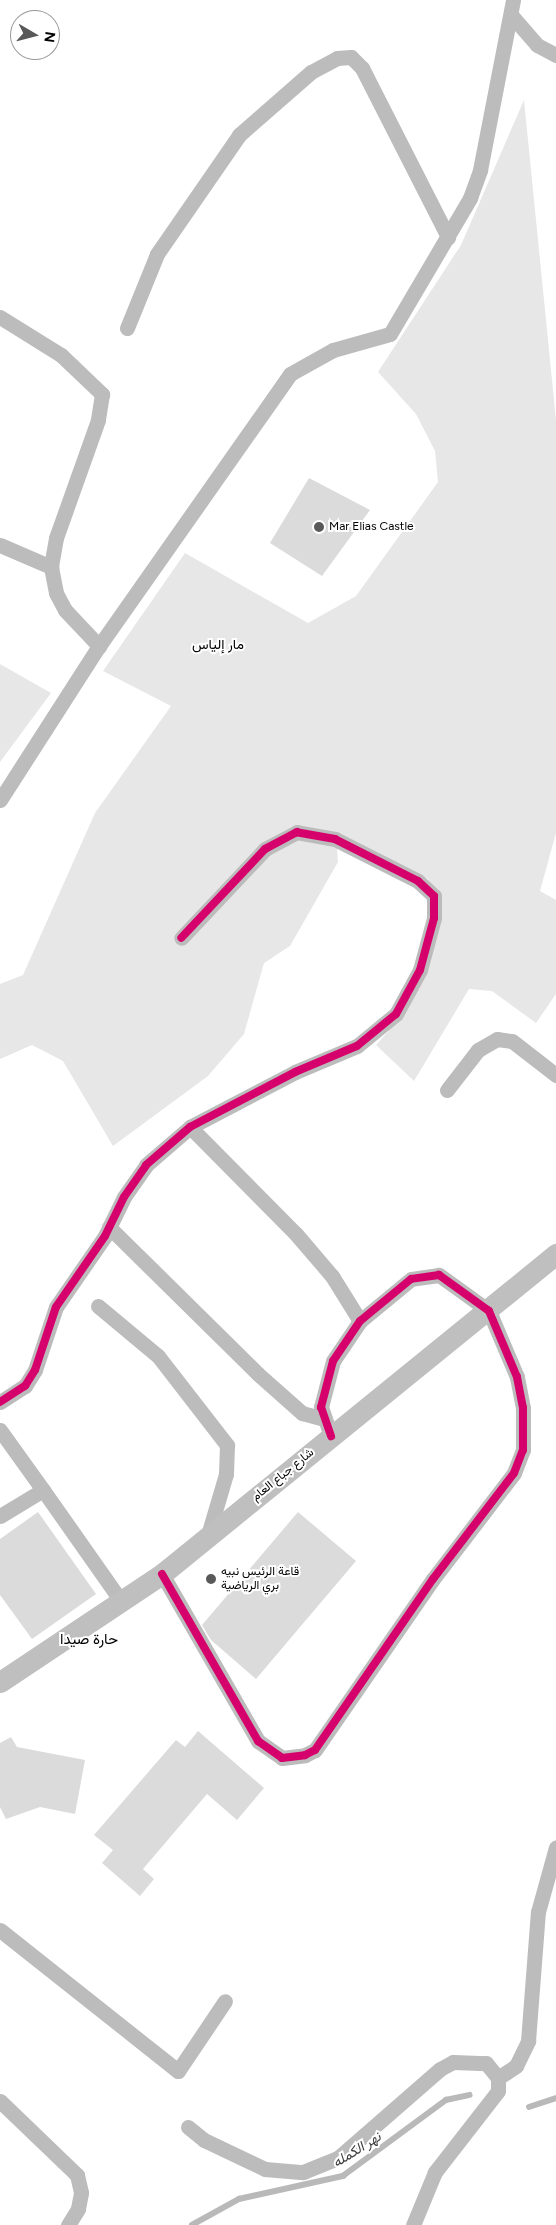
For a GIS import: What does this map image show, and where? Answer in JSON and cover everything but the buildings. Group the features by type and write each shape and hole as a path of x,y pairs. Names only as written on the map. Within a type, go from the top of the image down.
{"main road":[{"name":"شارع جباع العام","path":"0,1682 162,1574 327,1427 489,1311 556,1254"}],"street":[{"path":"0,800 99,646 290,374 333,350 390,334 448,238 480,170 513,0"},
{"path":"511,15 537,45 556,55"},
{"path":"127,328 157,254 239,135 311,72 337,58 351,57 362,68 448,238"},
{"path":"0,317 60,356 102,394 96,429 56,538 51,567 56,593 65,610 99,646"},
{"path":"0,545 51,567"},
{"path":"0,1402 25,1386 35,1370 56,1307 146,1165 190,1127 295,1072 357,1046 385,1027 396,1014 420,970 434,918 434,896 418,881 335,839 297,832 265,850 181,938"},
{"path":"447,1090 478,1050 497,1039 512,1041 556,1076"},
{"path":"190,1127 296,1234 332,1276 360,1321"},
{"path":"109,1226 204,1317 258,1374 302,1413 327,1427"},
{"path":"162,1574 258,1741 282,1758 299,1757 315,1750 433,1578 514,1473 523,1450 523,1408 517,1377 489,1311 448,1280 432,1274 411,1279 360,1321 326,1378 321,1407 327,1427"},
{"path":"98,1306 158,1356 227,1445 226,1474 208,1535"},
{"path":"0,1430 121,1600"},
{"path":"0,1516 43,1490"},
{"path":"498,2078 516,2066 528,2041 538,1912 556,1847"},
{"path":"0,1930 178,2071 225,2001"},
{"path":"188,2127 204,2140 265,2169 303,2172 338,2158 453,2062 486,2063 498,2078 498,2091 435,2172 413,2225"},
{"path":"0,2101 77,2175 81,2193 78,2209 68,2225"}],"shaded area":[{"path":"524,100 556,420 556,833 540,891 556,900 556,994 536,1023 492,991 469,989 414,1081 376,1045 402,1016 440,916 428,879 336,834 338,862 290,946 264,963 244,1034 208,1076 113,1146 63,1061 32,1045 0,1059 0,984 23,975 95,813 171,706 103,671 185,553 308,623 356,596 438,482 435,451 416,414 378,372 461,245"},
{"path":"0,664 51,693 0,762"}],"waterway":[{"name":"نهر الكمله","path":"192,2225 239,2199 343,2176 446,2100 469,2095"},
{"name":"نهر الكمله","path":"529,2107 556,2098"}],"cycle path":[{"path":"0,1402 25,1386 35,1370 56,1307 105,1236 124,1197 146,1165 190,1127 295,1072 357,1046 396,1014 420,970 434,918 434,896 418,881 335,839 297,832 265,849 181,938"},
{"path":"162,1574 258,1741 282,1758 305,1755 315,1750 433,1579 514,1473 523,1450 523,1408 517,1377 489,1311 439,1275 411,1279 360,1321 333,1361 321,1407 331,1436"}],"place":[{"name":"Mar Elias Castle","path":"319,527"},
{"name":"قاعة الرئيس نبيه بري الرياضية","path":"211,1579"}],"district":[{"name":"مار إلياس","path":"218,645"},
{"name":"حارة صيدا","path":"89,1640"}]}
